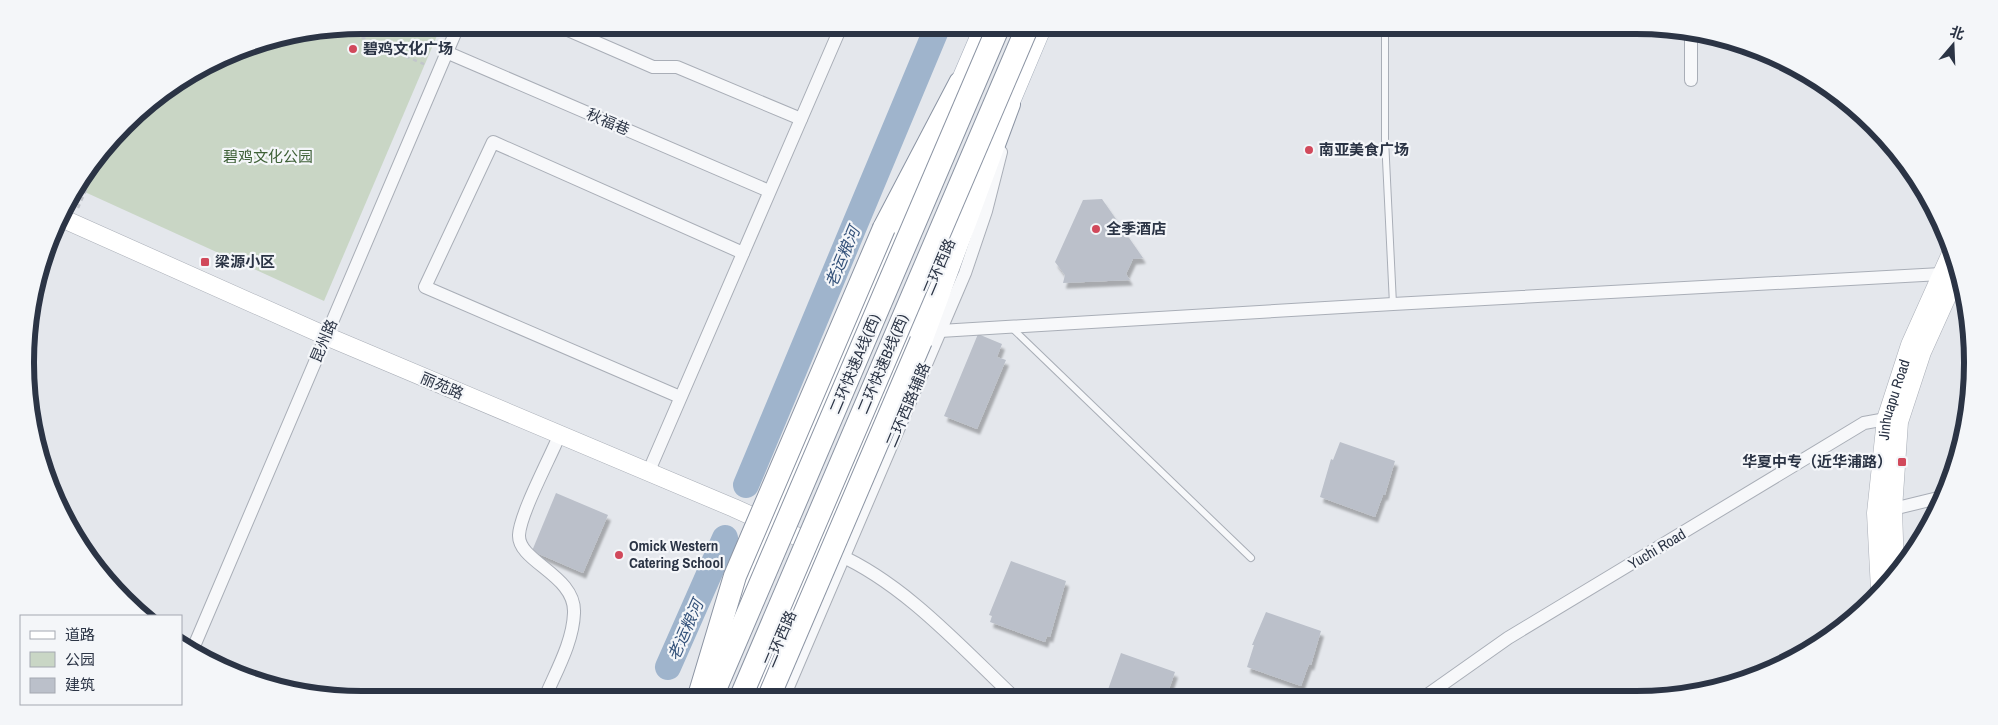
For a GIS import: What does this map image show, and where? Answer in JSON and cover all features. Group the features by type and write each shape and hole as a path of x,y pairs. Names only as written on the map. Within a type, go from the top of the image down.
{"highway":[{"name":"二环快速A线(西)","path":"714,691 995,34"},
{"name":"二环快速B线(西)","path":"743,691 1024,34"},
{"path":"700,691 735,576 884,228 960,83"},
{"path":"772,691 931,336 1009,104"}],"main road":[{"path":"701,691 981,34"},
{"name":"二环西路","path":"758,691 830,551 1038,34"}],"street":[{"name":"昆州路","path":"195,645 455,34"},
{"path":"577,34 653,66 676,67 801,118"},
{"path":"648,472 838,34"},
{"path":"1691,39 1691,80"},
{"name":"秋福巷","path":"446,52 770,192"},
{"path":"680,397 425,287 493,142 743,253"},
{"name":"丽苑路","path":"66,221 326,336 830,551"},
{"path":"931,336 1012,327 1951,274"},
{"name":"Jinhuapu Road","path":"1880,583 1876,513 1892,420 1910,345 1951,274"},
{"name":"二环西路辅路","path":"786,691 830,551 931,336"},
{"name":"Jinhuapu Road","path":"1892,420 1895,564"},
{"name":"Yuchi Road","path":"1433,691 1508,638 1864,423 1892,420"},
{"path":"548,691 571,636 574,605 563,583 522,548 519,536 522,520 559,436"},
{"path":"1893,509 1934,499"},
{"path":"830,551 913,603 1008,691"}],"lane":[{"path":"1384,34 1385,138 1393,304"},
{"path":"1012,327 1252,558"}],"path":[{"path":"354,34 439,70"}],"green space":[{"name":"碧鸡文化公园","path":"341,34 438,34 324,301 82,191 115,146 146,115 180,89 237,59 277,45"}],"building":[{"name":"全季酒店","path":"1102,199 1143,258 1133,259 1126,274 1130,280 1063,283 1065,275 1055,262 1083,200"},
{"path":"978,334 1002,344 997,357 1006,360 977,429 944,416"},
{"path":"1340,442 1395,461 1385,495 1383,495 1375,517 1320,497 1331,459 1333,460"},
{"path":"556,493 608,515 583,573 532,551"},
{"path":"1011,561 1066,581 1050,637 1047,636 1045,642 990,622 992,616 989,615"},
{"path":"1266,612 1321,631 1311,665 1309,664 1301,686 1247,667 1254,645 1252,645"},
{"path":"1121,653 1175,672 1168,691 1107,691"}],"waterway":[{"name":"老运粮河","path":"746,485 934,34"},
{"name":"老运粮河","path":"668,667 725,538"}],"place":[{"name":"碧鸡文化广场","path":"353,49"},
{"name":"南亚美食广场","path":"1309,150"},
{"name":"全季酒店","path":"1096,229"},
{"name":"梁源小区","path":"205,262"},
{"name":"华夏中专（近华浦路）","path":"1902,462"},
{"name":"Omick Western Catering School","path":"619,555"}]}
